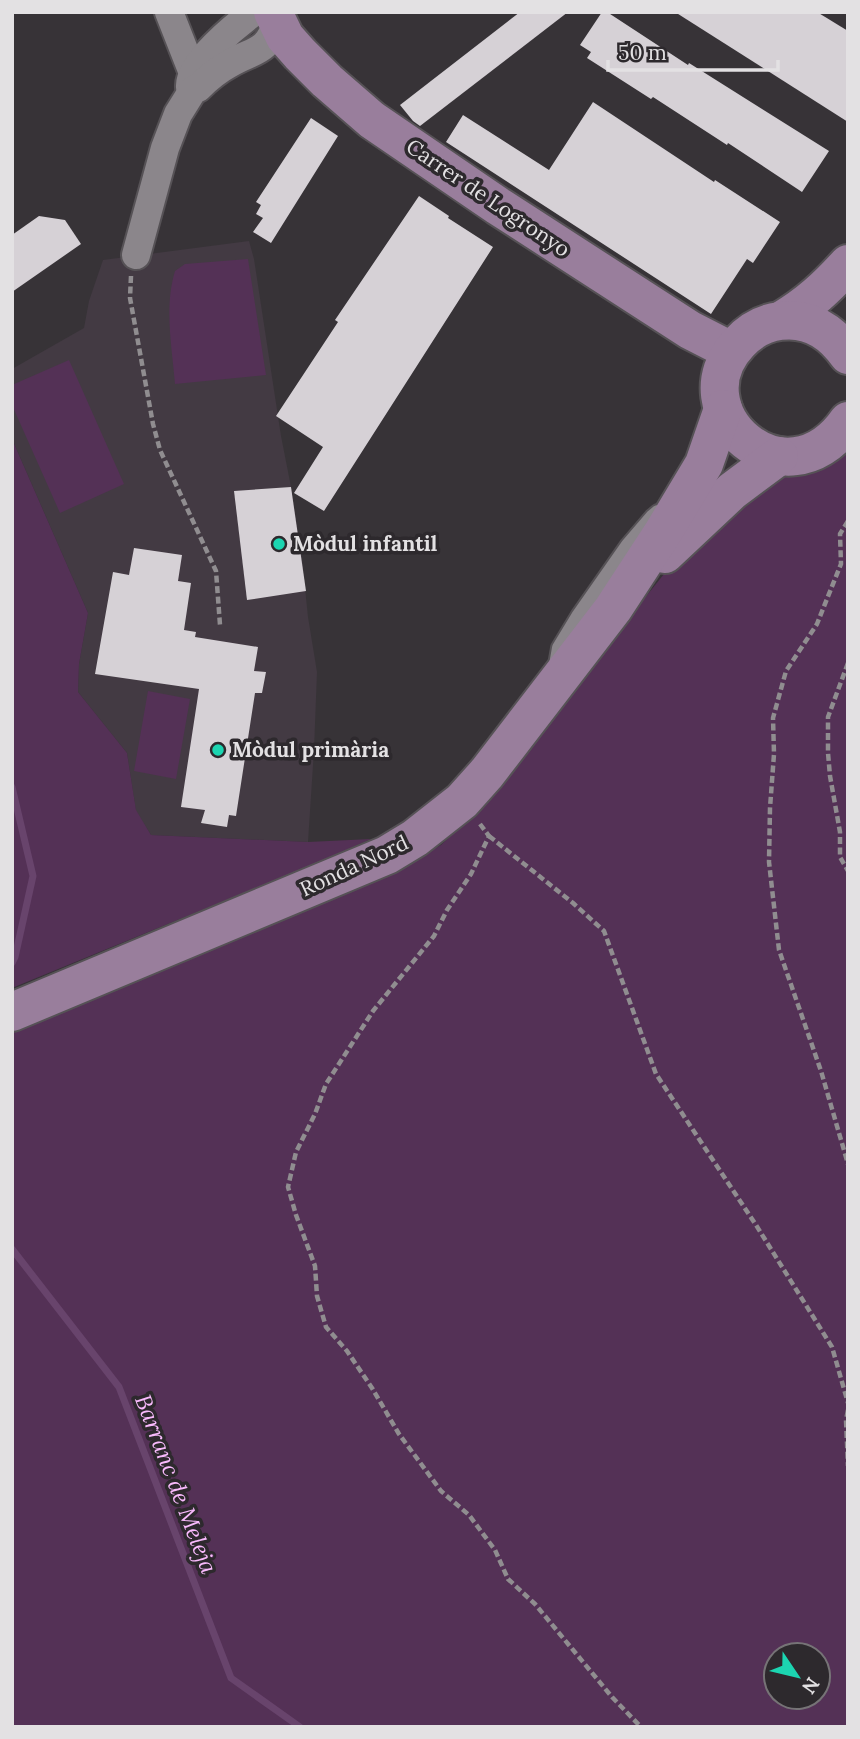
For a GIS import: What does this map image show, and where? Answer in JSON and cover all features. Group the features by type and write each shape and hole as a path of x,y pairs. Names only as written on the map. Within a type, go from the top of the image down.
{"main road":[{"name":"Carrer de Logronyo","path":"274,30 372,120 678,323 731,351"},
{"path":"782,320 822,292 848,264"},
{"path":"848,355 838,341 821,328 803,321 782,320 765,324 747,334 731,351 723,369 720,389 723,409 731,426 744,441 761,451 779,456 800,456 820,448 837,436 848,421"},
{"name":"Ronda Nord","path":"12,1012 387,855 415,838 462,801 488,773 613,609 704,464 723,409"},
{"name":"Ronda Nord","path":"613,609 684,535 733,491 779,456"}],"street":[{"path":"169,12 193,81"},
{"path":"136,254 165,148 193,81 219,40 274,30"}],"lane":[{"path":"556,683 559,648 579,615 628,545 652,517 690,488"}],"path":[{"path":"136,254 132,266 130,299 153,424 160,450 216,571 220,625"},
{"path":"848,522 839,534 841,564 817,624 786,671 773,718 769,862 779,950 821,1071 848,1164"},
{"path":"848,663 828,717 828,753 840,832 840,857 848,871"},
{"path":"462,801 489,836 604,930 656,1074 756,1225 832,1347 848,1403"},
{"path":"489,836 471,874 447,910 434,936 373,1011 326,1084 296,1152 288,1187 315,1266 317,1296 326,1327 347,1351 399,1434 441,1491 469,1515 495,1550 508,1579 535,1604 612,1698 641,1727"},
{"path":"848,1410 848,1466"}],"shaded area":[{"path":"249,241 291,487 317,672 308,842 151,835 136,811 127,753 78,692 79,664 88,613 12,439 12,369 84,328 89,301 103,260"},
{"path":"248,259 266,375 175,384 169,313 175,271 185,264"},
{"path":"69,360 124,484 60,513 12,405 12,385"},
{"path":"12,439 88,613 79,664 78,692 127,753 136,810 151,835 308,842 371,839 12,988"},
{"path":"848,444 848,1727 12,1727 12,1032 390,873 441,845 491,797 533,746 685,548 758,481"},
{"path":"148,691 190,699 176,779 134,771"}],"building":[{"path":"520,12 568,12 420,126 413,121 400,105"},
{"path":"602,12 607,12 829,151 802,192 728,143 727,145 587,58 591,52 580,45"},
{"path":"675,12 817,12 848,31 848,122"},
{"path":"593,102 780,222 753,263 747,259 711,314 446,142 463,115 549,170"},
{"path":"311,118 338,136 271,243 253,232 263,218 256,214 261,205 256,202"},
{"path":"419,196 493,247 324,511 294,493 323,447 276,416 338,322 335,320"},
{"path":"39,216 65,220 81,244 12,292 12,235"},
{"name":"Mòdul infantil","path":"291,487 306,591 247,600 234,491"},
{"name":"Mòdul primària","path":"134,548 182,555 178,581 191,583 184,630 196,632 195,637 258,647 254,671 266,672 262,693 255,693 236,816 229,815 227,827 201,823 205,810 181,807 199,689 95,674 113,572 129,575"}],"waterway":[{"name":"Barranc de Meleja","path":"12,787 33,876 12,963"},
{"name":"Barranc de Meleja","path":"12,1249 119,1387 231,1678 300,1727"}],"place":[{"name":"Mòdul infantil","path":"279,544"},
{"name":"Mòdul primària","path":"218,750"}]}
